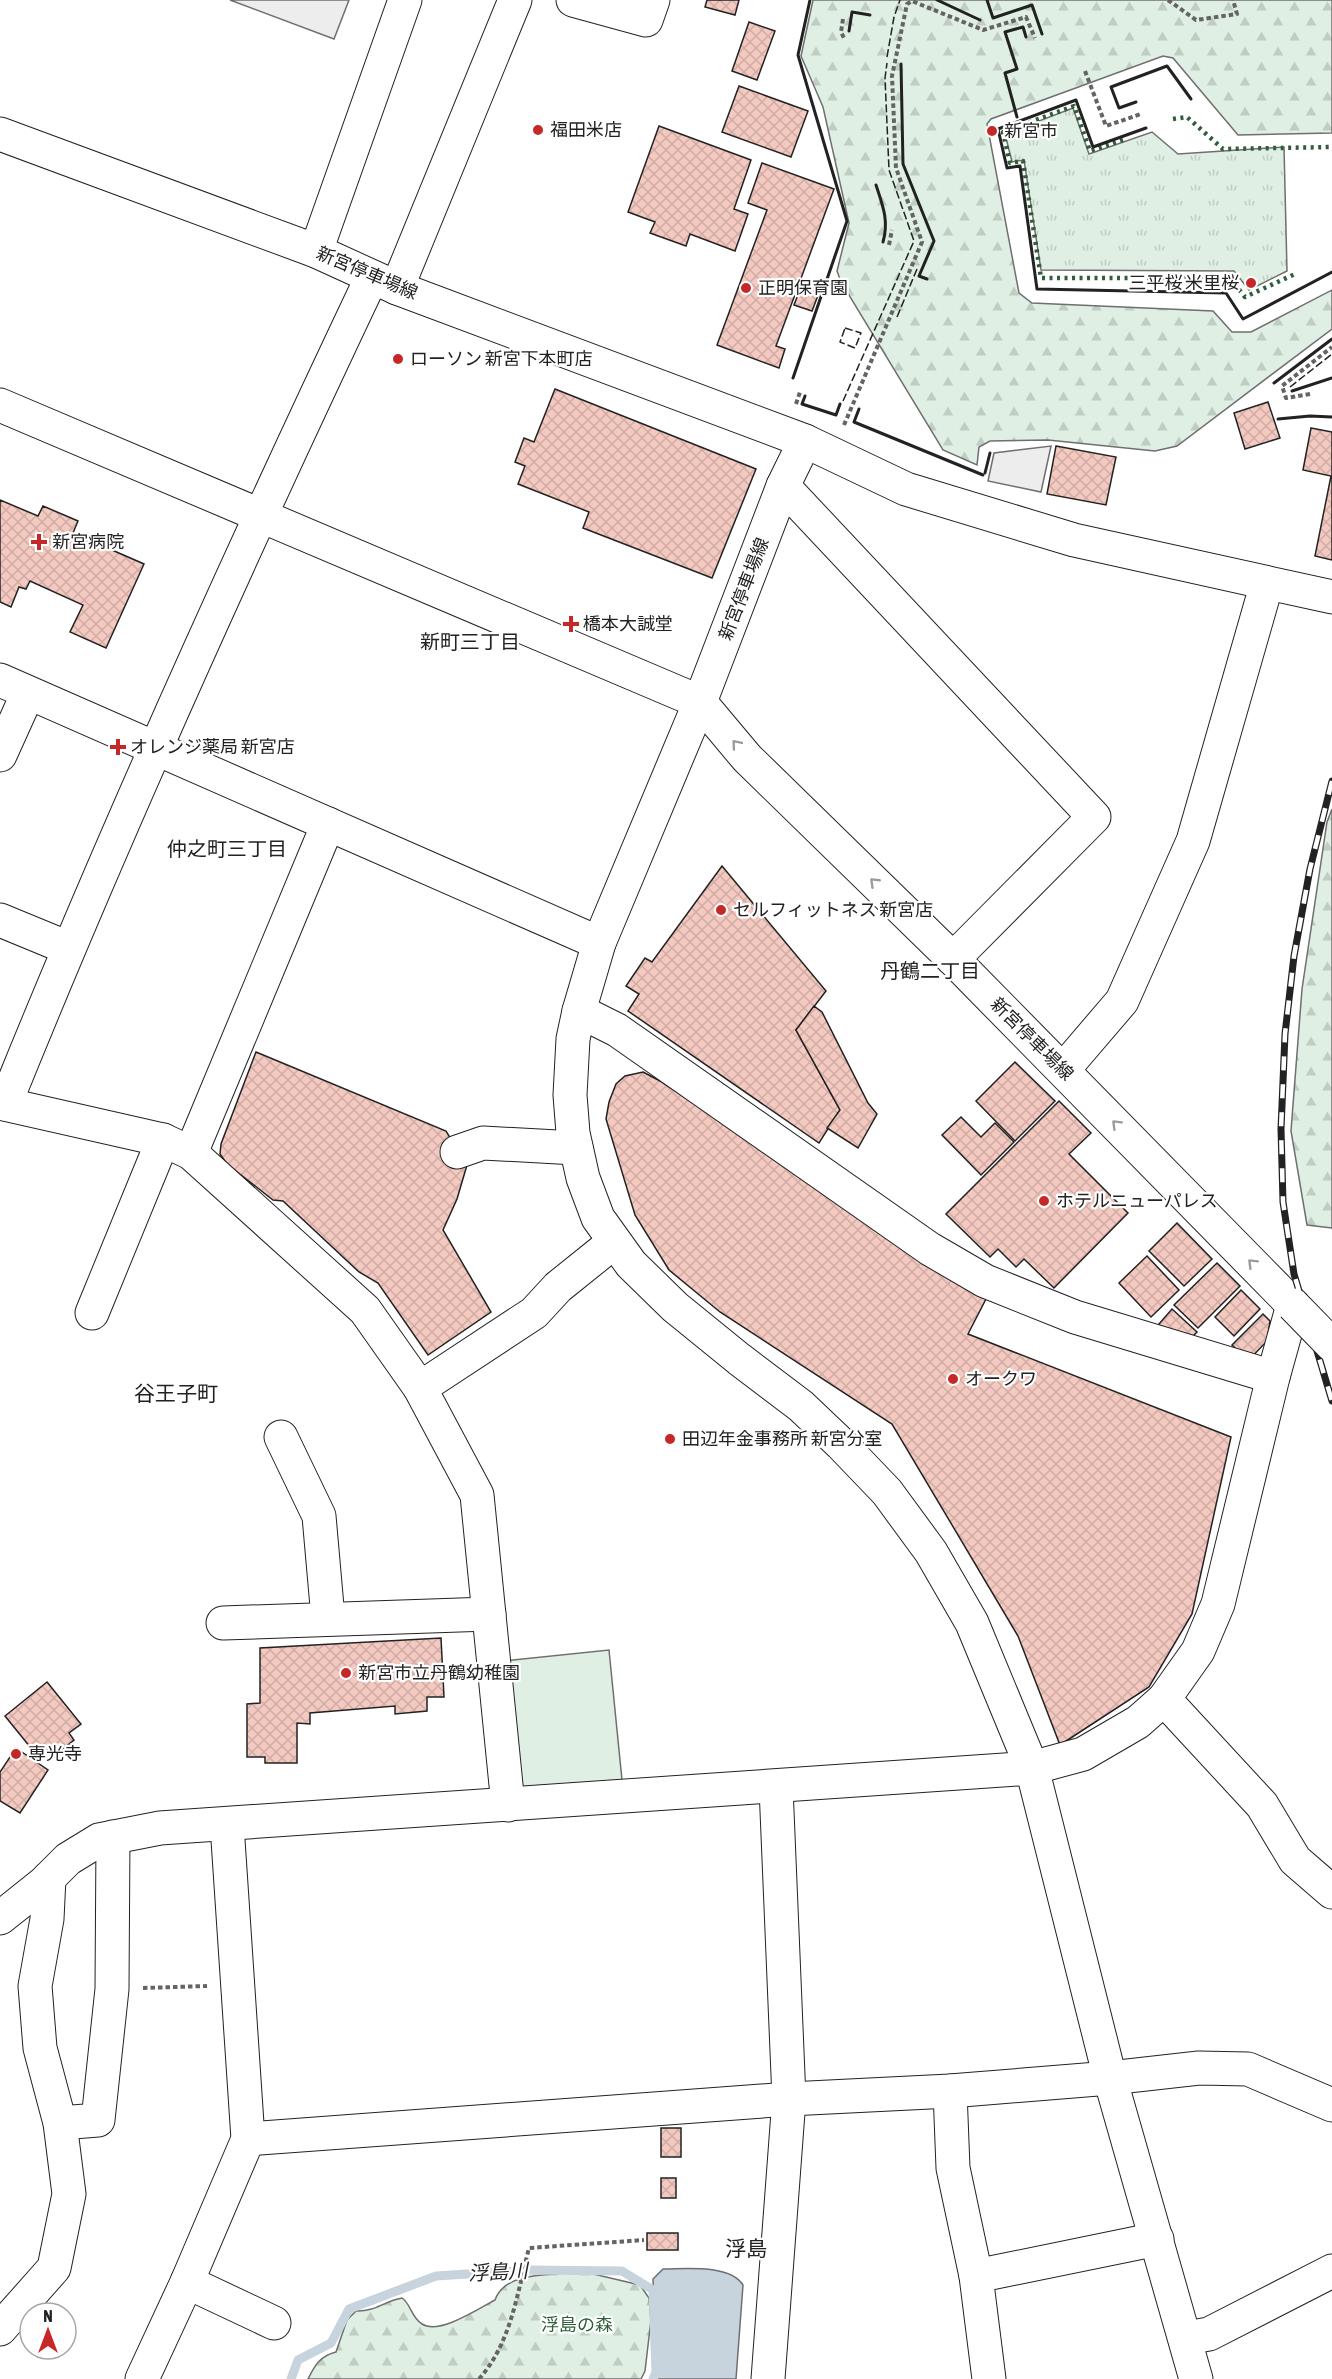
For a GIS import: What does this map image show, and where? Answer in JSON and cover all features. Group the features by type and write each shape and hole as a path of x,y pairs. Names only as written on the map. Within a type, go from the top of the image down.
{"street":[{"path":"316,251 405,0"},
{"path":"508,1805 477,1495 420,1388 365,1310 177,1146 2,1103 260,514 385,282 515,0"},
{"path":"573,0 649,10"},
{"name":"新宮停車場線","path":"0,134 316,251 385,282 805,441 783,486 700,702 747,758 953,959 1332,1345"},
{"path":"0,405 700,702 599,943 579,1011 573,1040 570,1095 576,1148 583,1178 598,1218 631,1264 675,1307 801,1406 842,1444 887,1492 931,1552 972,1623 1032,1768 1110,2078 1196,2379"},
{"path":"805,441 906,489 1074,540 1332,597"},
{"path":"783,486 1094,816 953,959"},
{"path":"1062,1070 1122,1001 1193,841 1267,583"},
{"path":"0,755 14,686 599,943"},
{"path":"92,1313 177,1146 328,824"},
{"path":"0,920 68,948"},
{"path":"579,1011 617,1030 930,1249 985,1281 1075,1317 1273,1377"},
{"path":"457,1152 483,1143 576,1148"},
{"path":"420,1388 534,1313 558,1287 614,1242"},
{"path":"0,1918 49,1878 68,1859 99,1840 160,1828 1032,1768 1083,1754 1138,1722 1164,1699 1198,1652 1218,1604 1273,1377 1293,1305"},
{"path":"281,1437 319,1516 327,1618"},
{"path":"223,1623 489,1614"},
{"path":"1164,1699 1262,1805 1296,1860 1332,1892"},
{"path":"768,2379 789,2099 777,1786"},
{"path":"142,2379 187,2282 248,2139 227,1825"},
{"path":"60,2123 98,2120 112,1989 113,1837"},
{"path":"0,2329 54,2268 69,2194 60,2123 40,2048 35,1986 47,1919 49,1878"},
{"path":"248,2139 789,2099 950,2091 1199,2068 1248,2069 1332,2105"},
{"path":"950,2091 953,2168 976,2276 989,2379"},
{"path":"976,2276 1157,2239"},
{"path":"1186,2338 1209,2334 1332,2271"},
{"path":"187,2282 274,2323"}],"path":[{"path":"1168,0 1196,20 1236,14 1233,0"},
{"path":"846,419 922,242 896,168 892,76 907,4 912,1 983,30 1026,17 1035,38"},
{"path":"843,19 844,38"},
{"path":"1085,71 1106,126 1142,114"},
{"path":"889,245 892,230"},
{"path":"1310,394 1286,398 1282,386 1332,347"},
{"path":"796,405 800,392"},
{"path":"112,1989 238,1985"},
{"path":"479,2379 493,2364 509,2329 529,2248 644,2240"}],"green space":[{"path":"813,0 1332,0 1332,133 1238,135 1173,58 1163,56 991,119 987,124 1019,293 1032,303 1213,311 1232,332 1251,332 1332,290 1332,329 1177,446 1155,451 1048,440 990,441 979,447 977,465 943,450 841,282 837,271 849,223 823,107 801,56"},
{"path":"1073,108 1089,154 1152,132 1178,154 1284,147 1287,271 1249,290 1234,271 1041,270 1024,160 1012,162 1005,134"},
{"path":"1332,809 1332,1228 1307,1225 1291,1131 1302,989 1327,822"},
{"path":"609,1650 623,1790 513,1799 502,1661"},
{"name":"浮島の森","path":"565,2273 589,2273 640,2285 649,2298 651,2320 645,2371 641,2379 308,2379 319,2362 336,2352 347,2320 356,2311 369,2310 402,2298 422,2324 438,2326 458,2320 495,2300 506,2285 515,2281"}],"shaded area":[{"path":"230,0 349,0 334,39"},
{"path":"1051,446 1041,492 988,481 994,453"},
{"path":"663,2269 718,2271 737,2278 743,2285 736,2379 653,2379 656,2372 653,2279"}],"building":[{"path":"707,0 739,0 735,15 705,7"},
{"path":"749,22 775,31 757,80 732,71"},
{"path":"739,86 808,111 791,157 722,132"},
{"path":"659,126 751,160 734,209 748,214 735,251 690,234 686,246 650,233 655,222 628,212"},
{"path":"762,163 834,189 776,346 785,349 779,368 717,345 767,210 748,203"},
{"path":"804,279 822,285 812,311 794,305"},
{"path":"555,389 756,469 712,578 583,528 589,512 518,484 525,466 515,462 524,438 534,442"},
{"path":"1268,402 1280,438 1245,449 1234,413"},
{"path":"1311,428 1332,432 1332,560 1315,556 1331,476 1303,470"},
{"path":"1056,446 1116,457 1106,505 1047,494"},
{"path":"0,500 38,516 43,506 78,521 73,533 144,564 106,648 70,632 83,605 30,581 26,589 19,587 11,607 0,602"},
{"path":"722,866 826,991 796,1030 840,1110 819,1143 628,1011 639,994 626,986 645,958 652,962"},
{"path":"814,1006 822,1012 868,1103 877,1114 858,1148 827,1128 840,1110 796,1030"},
{"path":"256,1052 446,1131 467,1165 457,1199 443,1230 491,1312 428,1355 378,1283 359,1272 283,1201 273,1200 227,1164 220,1154 221,1144"},
{"path":"1015,1062 1055,1101 1015,1141 976,1101"},
{"name":"オークワ","path":"643,1072 662,1082 987,1297 968,1334 1231,1437 1192,1614 1149,1687 1060,1745 1018,1636 892,1424 720,1312 669,1270 635,1215 606,1119 616,1084 625,1076"},
{"path":"1059,1101 1091,1133 1069,1154 1128,1213 1054,1288 1024,1259 1016,1267 998,1249 990,1257 946,1214"},
{"path":"961,1117 981,1137 995,1123 1014,1142 981,1175 942,1135"},
{"path":"1177,1223 1212,1259 1184,1286 1149,1251"},
{"path":"1147,1256 1179,1290 1151,1317 1119,1283"},
{"path":"1217,1263 1240,1286 1198,1328 1174,1305"},
{"path":"1241,1290 1260,1309 1234,1336 1215,1317"},
{"path":"1172,1309 1197,1332 1189,1340 1152,1332"},
{"path":"1263,1314 1270,1321 1267,1341 1248,1361 1232,1345"},
{"path":"441,1638 444,1697 427,1697 427,1711 395,1714 395,1706 310,1713 310,1724 297,1723 297,1763 265,1763 265,1757 247,1757 247,1704 260,1703 260,1648"},
{"path":"47,1682 81,1724 69,1733 74,1740 56,1755 50,1748 39,1758 5,1716"},
{"path":"16,1748 48,1770 20,1813 0,1801 0,1772"},
{"path":"661,2128 681,2128 681,2157 661,2157"},
{"path":"661,2178 676,2178 676,2198 661,2198"},
{"path":"647,2233 678,2233 678,2250 647,2250"}],"waterway":[{"name":"浮島川","path":"291,2379 298,2360 331,2343 349,2309 436,2276 530,2270 622,2271 653,2290 656,2372 653,2379"}],"railway":[{"path":"1332,781 1310,869 1294,956 1285,1034 1281,1129 1283,1202 1294,1274 1332,1401"}],"hedge":[{"path":"1123,140 1090,151 1074,106 1003,132 1010,163 1023,161 1041,278 1230,278 1245,297 1295,274"},
{"path":"1173,119 1187,117 1223,149 1332,147"}],"fence":[{"path":"887,57 894,17 900,0"},
{"path":"843,401 914,241 889,170 885,78 887,63"},
{"path":"897,317 917,269"},
{"path":"845,328 861,333 855,348 840,342 845,328"},
{"path":"1290,387 1332,354"}],"wall":[{"path":"793,378 847,221 798,55 810,0"},
{"path":"937,0 980,20"},
{"path":"987,0 993,18 1032,5 1042,34"},
{"path":"849,31 852,12 870,15"},
{"path":"1017,117 1005,73 1017,69 1005,32 1023,27 1026,37"},
{"path":"901,64 903,164 934,241 919,276 927,279"},
{"path":"1136,102 1119,108 1111,87 1167,66 1191,99"},
{"path":"1146,128 1093,147 1076,100 998,129 1007,168 1020,166 1037,289 1226,293 1243,319 1332,272"},
{"path":"876,185 885,220 883,242"},
{"path":"1274,383 1332,339"},
{"path":"1292,391 1332,378"},
{"path":"805,396 802,404 836,415 840,404"},
{"path":"859,409 854,422 983,475"},
{"path":"1278,419 1310,416 1332,417"},
{"path":"985,473 990,453"}],"place":[{"name":"福田米店","path":"538,130"},
{"name":"新宮市","path":"992,131"},
{"name":"三平桜 米里桜","path":"1251,283"},
{"name":"正明保育園","path":"746,288"},
{"name":"ローソン 新宮下本町店","path":"398,359"},
{"name":"新宮病院","path":"39,542"},
{"name":"橋本大誠堂","path":"571,624"},
{"name":"オレンジ薬局 新宮店","path":"118,747"},
{"name":"セルフィットネス 新宮店","path":"721,910"},
{"name":"ホテルニューパレス","path":"1044,1201"},
{"name":"オークワ","path":"953,1379"},
{"name":"田辺年金事務所 新宮分室","path":"670,1439"},
{"name":"新宮市立丹鶴幼稚園","path":"346,1673"},
{"name":"専光寺","path":"16,1754"}],"district":[{"name":"新町三丁目","path":"470,642"},
{"name":"仲之町三丁目","path":"227,849"},
{"name":"丹鶴二丁目","path":"930,971"},
{"name":"谷王子町","path":"176,1394"},
{"name":"浮島","path":"746,2249"}]}
